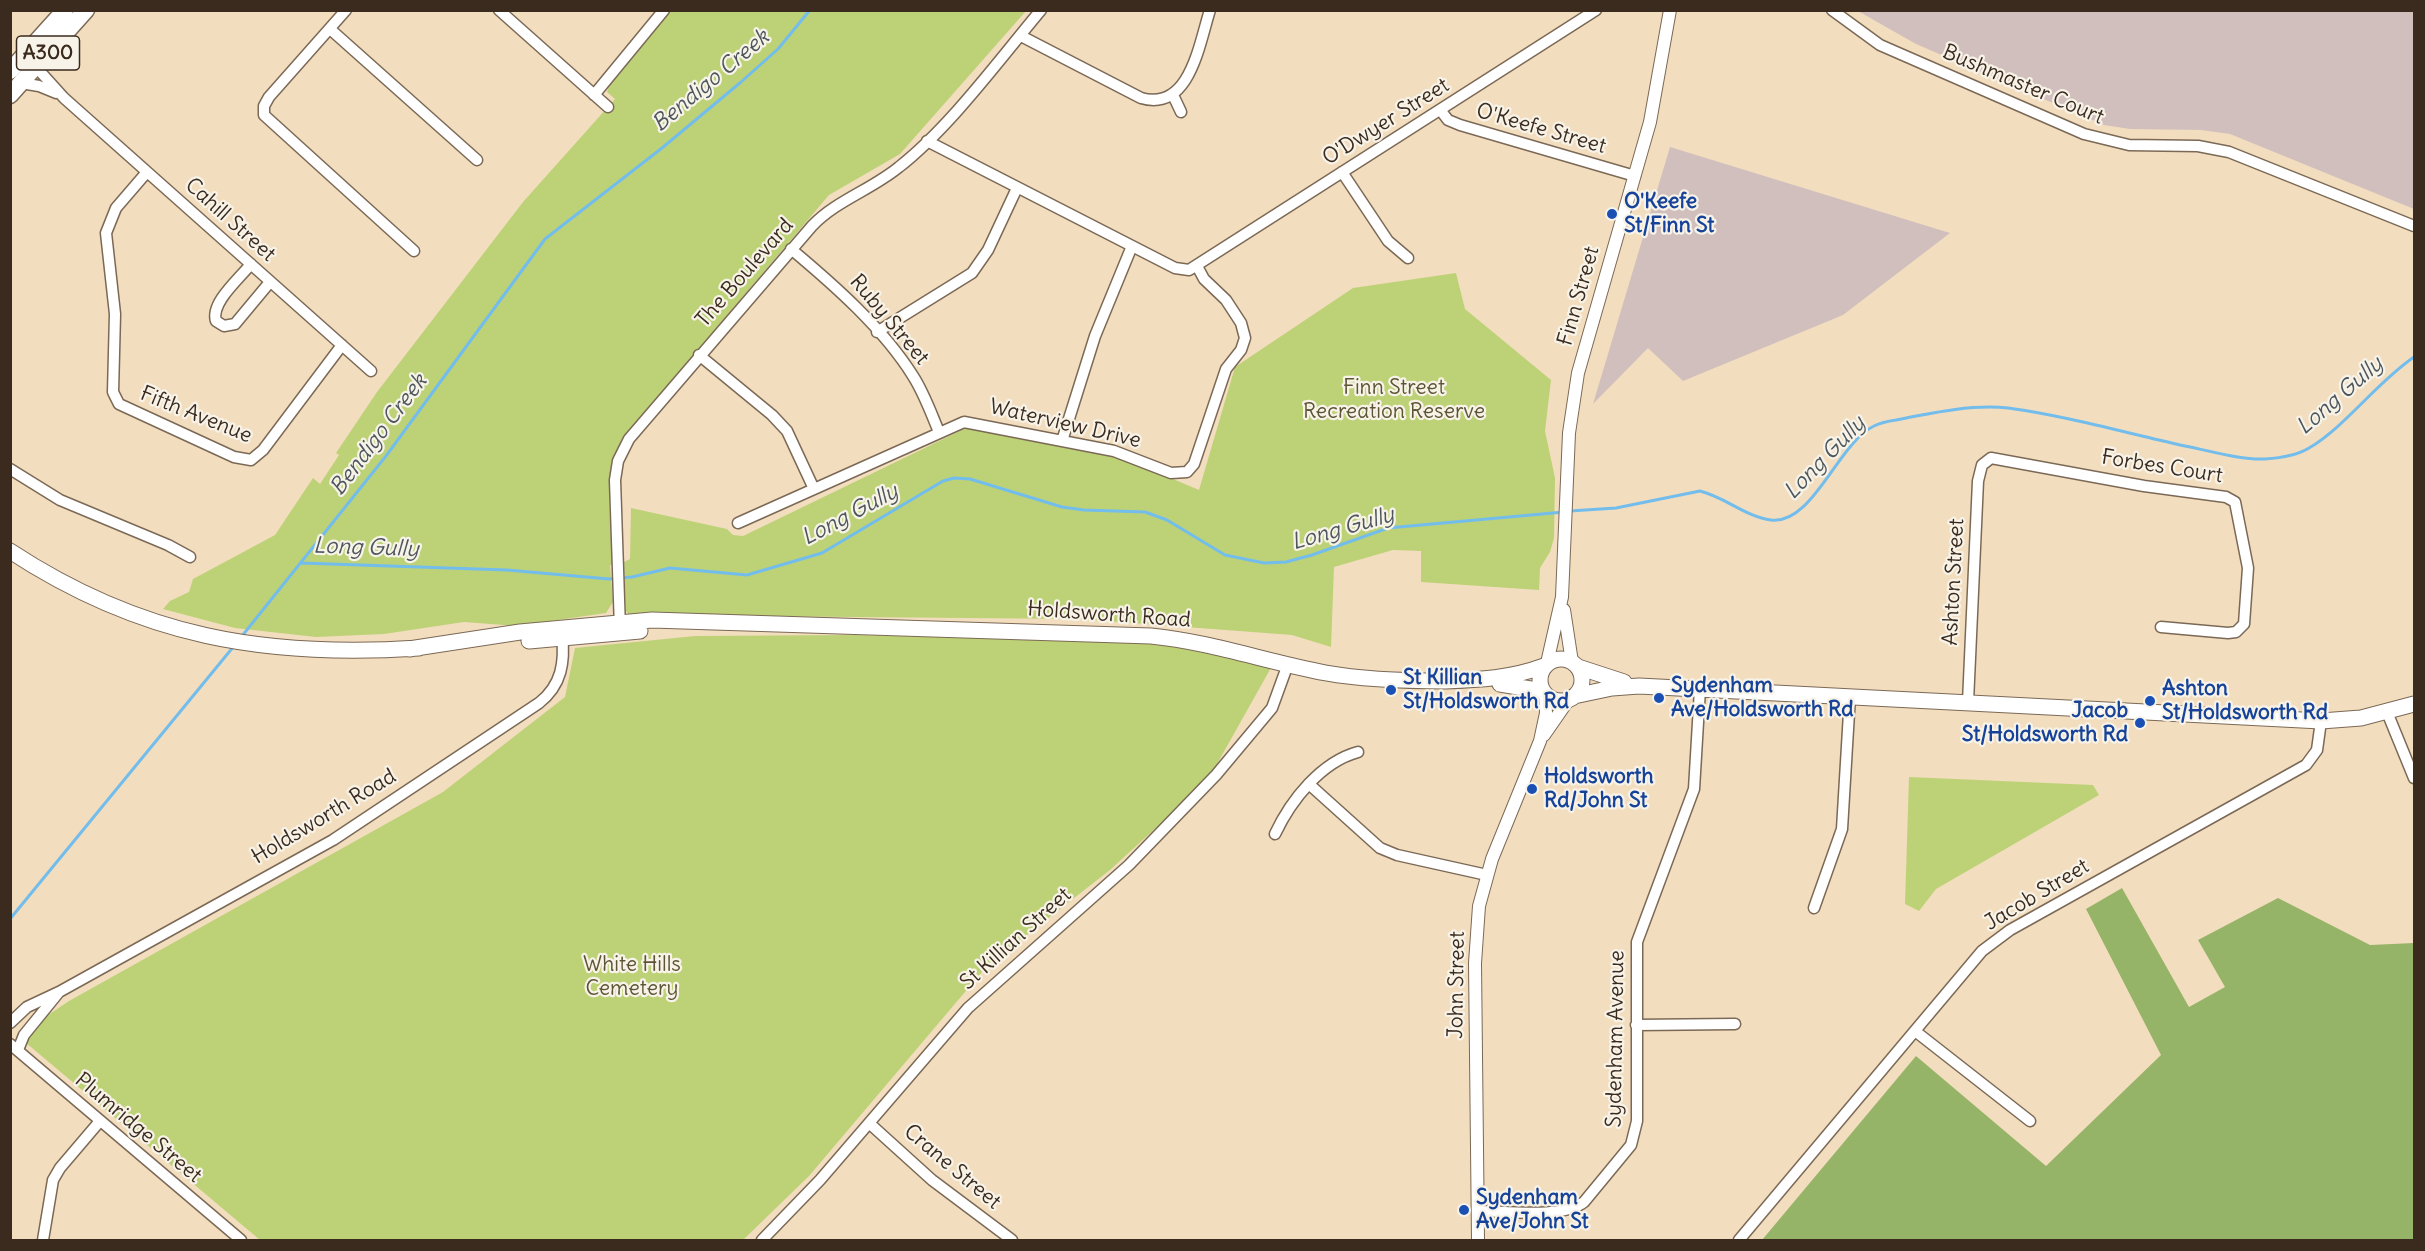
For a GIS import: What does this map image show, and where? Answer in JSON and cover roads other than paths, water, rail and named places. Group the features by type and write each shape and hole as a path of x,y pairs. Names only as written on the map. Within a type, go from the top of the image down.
{"highway":[{"name":"A300","path":"13,83 65,10"},
{"name":"A300","path":"13,83 36,67 86,10"}],"main road":[{"name":"Holdsworth Road","path":"10,552 54,579 100,601 187,632 277,649 330,652 409,649 620,627 778,623 1151,636 1203,643 1288,664 1360,678 1470,681 1544,692"},
{"path":"1639,686 1607,678 1560,659 1546,665 1540,678 1544,692 1556,700 1604,689 1639,686 2321,721 2361,718 2415,704"},
{"name":"Holdsworth Road","path":"1470,681 1511,676 1546,665"},
{"path":"1572,697 1582,679 1575,665"}],"street":[{"path":"346,10 266,100 264,115 414,251"},
{"path":"499,10 608,107"},
{"path":"594,95 664,10"},
{"name":"The Boulevard","path":"620,627 615,480 621,454 634,432 791,249 833,207 899,168 927,141 1021,36 1041,10"},
{"path":"1021,36 1141,98 1154,100 1173,95 1186,81 1210,10"},
{"name":"O'Dwyer Street","path":"1197,266 1596,10"},
{"name":"Finn Street","path":"1546,665 1562,597 1569,433 1578,373 1656,97 1670,10"},
{"name":"Bushmaster Court","path":"1832,10 1880,45 2084,134 2129,145 2198,146 2229,152 2415,226"},
{"path":"330,28 477,160"},
{"name":"Cahill Street","path":"36,67 64,98 371,371"},
{"name":"Cahill Street","path":"13,83 47,88 64,98"},
{"path":"1173,95 1181,112"},
{"name":"O'Keefe Street","path":"1441,111 1448,120 1460,125 1635,176"},
{"path":"927,141 1178,269 1189,270 1197,266"},
{"name":"Fifth Avenue","path":"147,172 113,212 106,233 115,314 113,392 119,404 234,457 251,460 263,450 342,345"},
{"path":"1342,172 1388,241 1408,258"},
{"path":"877,332 972,273 985,256 1017,188"},
{"path":"1062,441 1095,336 1132,246"},
{"name":"Ruby Street","path":"791,249 840,290 877,332 915,379 939,432"},
{"path":"251,264 218,304 214,314 220,324 228,327 235,324 270,282"},
{"name":"Waterview Drive","path":"738,523 939,432 960,423 969,422 1130,456 1175,474 1184,474 1192,467 1226,369 1241,350 1245,338 1241,322 1226,300 1204,279 1197,266"},
{"path":"699,355 766,409 787,431 814,489"},
{"name":"Forbes Court","path":"1982,465 1991,458 2002,459 2144,486 2226,497 2235,502 2248,568 2244,624 2236,632 2228,633 2161,627"},
{"name":"Ashton Street","path":"1968,702 1978,481 1982,465"},
{"path":"10,469 51,496 168,544 190,557"},
{"name":"Finn Street","path":"1562,597 1575,665"},
{"name":"Holdsworth Road","path":"10,1023 27,1007 59,992 333,840 540,703 551,693 561,674 562,633"},
{"name":"St Killian Street","path":"762,1240 820,1180 968,1008 1129,865 1216,775 1272,708 1288,664"},
{"name":"Sydenham Avenue","path":"1478,1211 1556,1212 1577,1207 1584,1202 1634,1141 1637,1128 1637,942 1694,789 1700,689"},
{"name":"John Street","path":"1478,1240 1475,963 1479,906 1487,875 1540,741 1546,710 1544,692"},
{"path":"1814,908 1842,829 1850,696"},
{"name":"John Street","path":"1540,741 1572,697"},
{"path":"2387,712 2415,778"},
{"name":"Jacob Street","path":"1738,1240 1982,951 2010,930 2309,763 2317,750 2321,721"},
{"path":"1275,834 1290,806 1333,762 1358,752"},
{"path":"1310,785 1380,848 1397,855 1487,875"},
{"name":"Holdsworth Road","path":"14,1047 59,992"},
{"path":"1636,1025 1735,1024"},
{"path":"1915,1030 2030,1121"},
{"name":"Plumridge Street","path":"14,1047 234,1238"},
{"path":"43,1240 53,1180 60,1168 100,1121"},
{"name":"Crane Street","path":"869,1123 932,1180 1012,1240"}],"waterway":[{"name":"Bendigo Creek","path":"242,636 386,456 545,239 662,148 741,82 778,49 810,10"},
{"name":"Long Gully","path":"1570,511 1616,508 1700,491 1762,518 1771,520 1786,518 1800,510 1813,497 1861,435 1874,426 1890,421 1966,408 1994,407 2030,411 2235,457 2265,459 2293,455 2304,451 2335,429 2387,379 2414,357"},
{"name":"Long Gully","path":"301,563 507,570 609,579 632,577 670,568 747,575 822,553 943,481 954,478 970,479 1062,507 1145,512 1167,520 1225,555 1264,563 1286,562 1312,555 1388,528 1564,512"},
{"name":"Bendigo Creek","path":"10,919 234,646"}],"place":[{"name":"O'Keefe St/Finn St","path":"1612,214"},
{"name":"St Killian St/Holdsworth Rd","path":"1391,690"},
{"name":"Sydenham Ave/Holdsworth Rd","path":"1659,698"},
{"name":"Ashton St/Holdsworth Rd","path":"2150,701"},
{"name":"Jacob St/Holdsworth Rd","path":"2140,723"},
{"name":"Holdsworth Rd/John St","path":"1532,789"},
{"name":"Sydenham Ave/John St","path":"1464,1210"}],"park label":[{"name":"Finn Street Recreation Reserve","path":"1394,400"},
{"name":"White Hills Cemetery","path":"632,977"}]}
